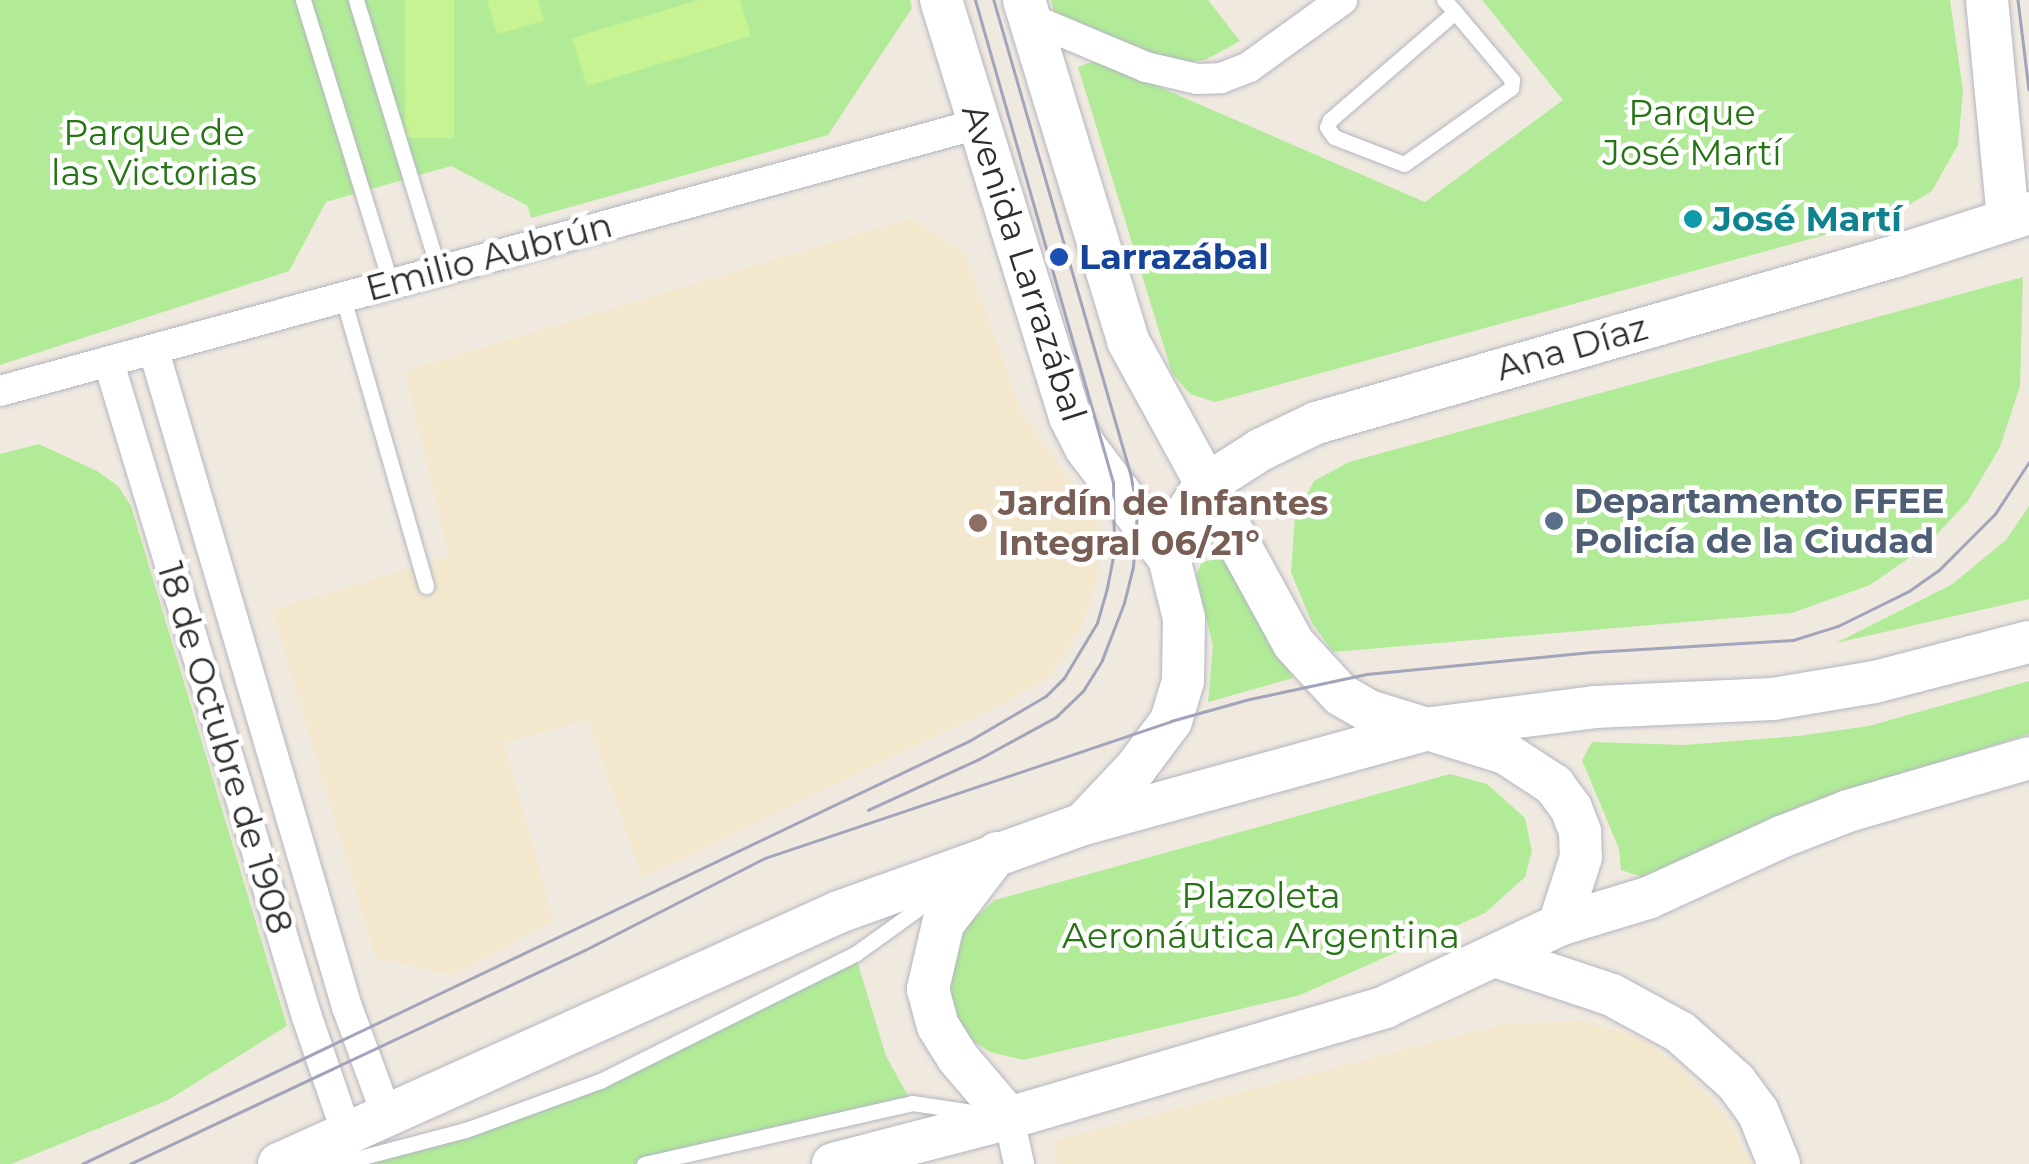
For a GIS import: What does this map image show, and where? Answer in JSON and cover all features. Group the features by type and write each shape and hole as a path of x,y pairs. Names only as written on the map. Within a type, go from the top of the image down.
{"main road":[{"name":"Avenida Larrazábal","path":"941,0 1070,417 1086,448 1169,558 1184,618 1185,655 1171,721 1136,768 1084,824"},
{"path":"1987,0 2018,216"},
{"path":"1026,9 1128,341 1204,486 1294,644 1326,681 1370,711 1432,728 1530,766 1554,785 1571,808 1580,832 1580,857 1559,925"},
{"name":"Ana Díaz","path":"1169,558 1183,519 1204,486 1260,450 1346,412 1896,256 2018,216"},
{"path":"279,1164 341,1148 386,1113 839,912 1084,824 1432,728 1595,707 1772,699 1875,682 2029,642"},
{"path":"833,1164 1009,1118 1367,1014 1498,957 1559,925 1648,898 1848,811 2029,758"},
{"path":"997,853 943,924 928,989 938,1026 958,1058 1009,1118"},
{"path":"1498,957 1612,996 1694,1042 1736,1082 1758,1112 1779,1164"}],"street":[{"path":"1026,9 1146,67 1209,78 1249,68 1342,0"},
{"name":"Emilio Aubrún","path":"0,391 978,124"},
{"name":"18 de Octubre de 1908","path":"154,351 342,989 386,1113"},
{"name":"18 de Octubre de 1908","path":"109,363 307,1017 341,1148"},
{"path":"1009,1118 1019,1164"}],"lane":[{"path":"304,0 392,284"},
{"path":"356,0 439,270"},
{"path":"1449,6 1512,80 1511,88 1404,164 1334,137 1327,127 1330,120 1449,6"},
{"path":"344,298 426,586"},
{"path":"341,1148 466,1130 600,1081 854,954 997,853"},
{"path":"644,1164 912,1103 1009,1118"}],"shaded area":[{"path":"912,218 965,254 1021,410 1099,524 1098,577 1080,630 1049,677 998,706 642,878 588,720 504,743 554,921 453,975 376,958 272,610 449,556 405,371"},
{"path":"1580,1021 1636,1035 1678,1066 1726,1115 1751,1164 1058,1164 1053,1141 1504,1024"}],"green space":[{"name":"Parque de las Victorias","path":"0,0 910,0 912,8 828,135 531,218 528,206 451,166 326,202 289,271 0,365"},
{"path":"405,0 454,0 454,138 405,138"},
{"path":"487,0 538,0 544,21 497,34"},
{"path":"699,0 740,0 751,36 587,86 572,38"},
{"path":"1051,0 1208,0 1240,41 1205,60 1172,64 1054,11"},
{"name":"Parque José Martí","path":"1482,0 1950,0 1963,91 1958,145 1932,191 1887,218 1215,402 1190,394 1172,373 1078,67 1097,60 1425,202 1563,100"},
{"path":"2023,277 2020,386 2000,447 1968,501 1925,547 1870,585 1792,613 1333,652 1312,623 1291,572 1295,517 1314,481 1349,462"},
{"path":"39,444 97,471 118,486 131,506 287,1026 168,1100 11,1164 0,1164 0,454"},
{"path":"2029,506 2029,599 1836,643 1951,585 2006,540"},
{"path":"1222,558 1293,678 1208,702 1213,646 1196,575 1202,562"},
{"path":"2029,681 2029,734 1847,792 1642,877 1621,870 1619,849 1582,760 1592,742 1684,745 1869,726"},
{"name":"Plazoleta Aeronáutica Argentina","path":"1450,774 1487,784 1525,818 1532,851 1525,877 1485,913 1300,995 1023,1060 990,1052 965,1036 951,1015 946,957 971,921 995,900"},
{"path":"855,954 886,1056 912,1103 644,1164 336,1164 600,1081"}],"tram line":[{"path":"82,1164 969,741 1046,696 1064,678 1097,623 1107,588 1114,553 1113,483 975,0"},
{"path":"868,810 979,759 1056,717 1083,691 1102,660 1133,567 1137,512 1131,477 993,0"},
{"path":"2018,0 2029,89"},
{"path":"130,1164 585,950 765,858 1171,721 1367,674 1591,652 1793,640 1838,626 1909,591 1938,571 1995,514 2029,462"}],"place":[{"name":"José Martí","path":"1693,219"},
{"name":"Larrazábal","path":"1059,257"},
{"name":"Departamento FFEE Policía de la Ciudad","path":"1554,521"},
{"name":"Jardín de Infantes Integral 06/21°","path":"978,523"}]}
